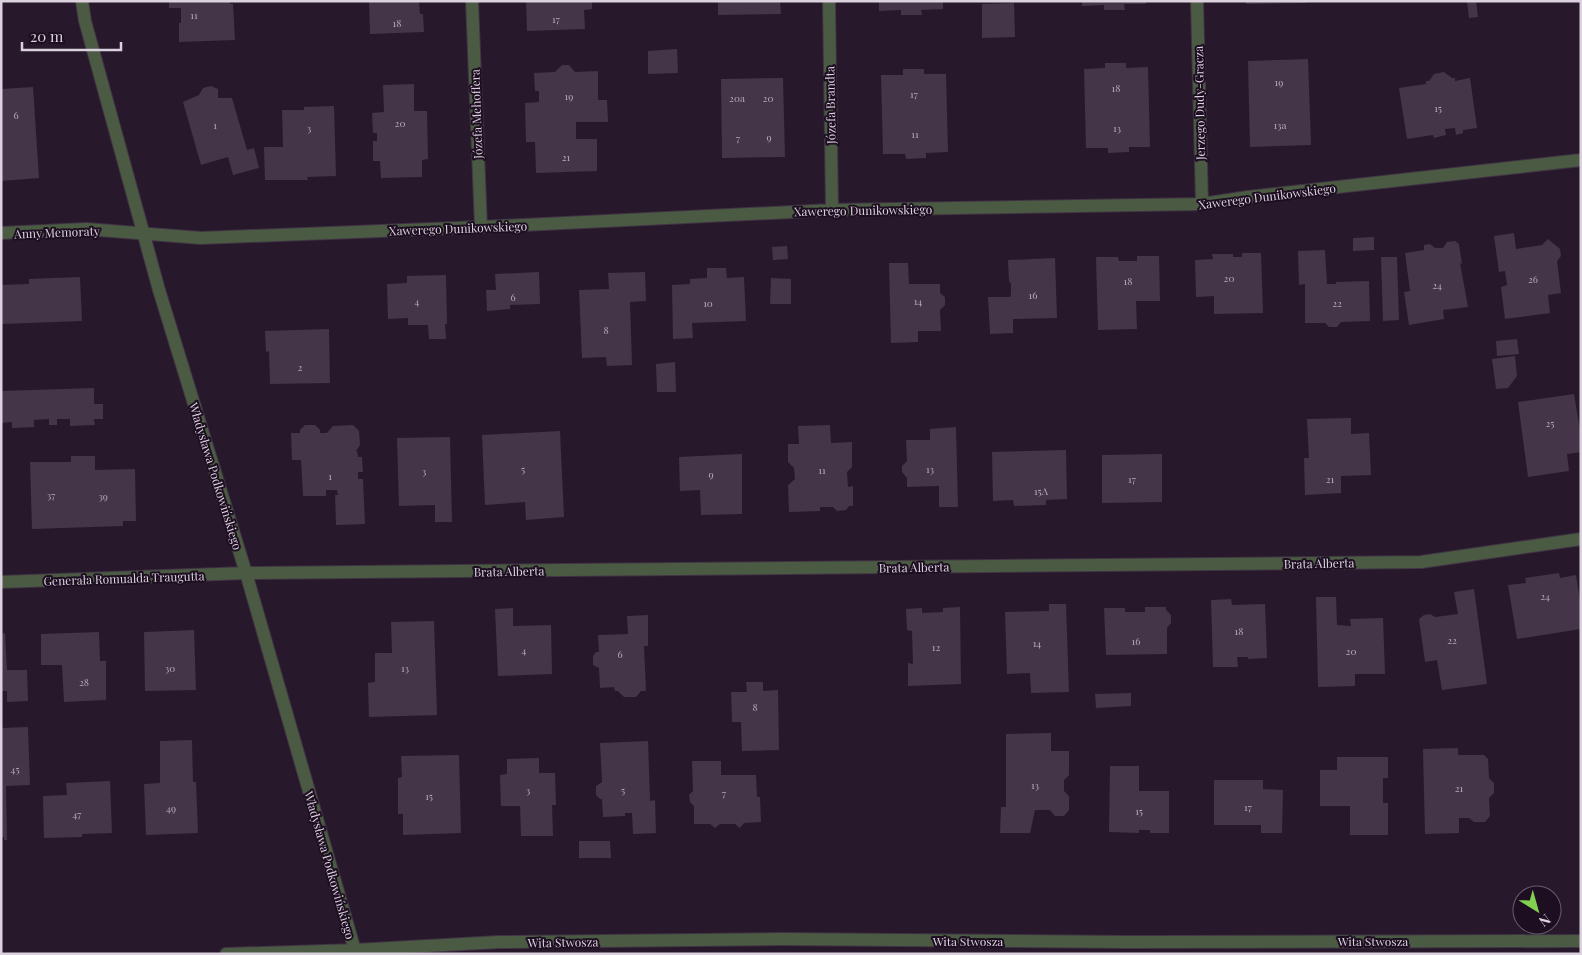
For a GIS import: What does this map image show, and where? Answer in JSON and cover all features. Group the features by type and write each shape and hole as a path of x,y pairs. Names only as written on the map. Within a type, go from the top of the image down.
{"street":[{"name":"Władysława Podkowińskiego","path":"82,1 85,21 143,233 246,573 356,952"},
{"name":"Józefa Mehoffera","path":"472,1 481,227"},
{"name":"Józefa Brandta","path":"829,1 832,210"},
{"name":"Jerzego Dudy-Gracza","path":"1196,1 1202,204"},
{"name":"Xawerego Dunikowskiego","path":"143,233 201,238 832,210 1202,204 1248,197 1581,160"},
{"name":"Anny Memoraty","path":"1,233 86,229 143,233"},
{"name":"Brata Alberta","path":"246,573 1421,562 1581,539"},
{"name":"Generała Romualda Traugutta","path":"1,582 246,573"},
{"name":"Wita Stwosza","path":"226,954 356,952 499,942 762,940 1117,942 1581,941"}],"building":[{"path":"169,1 230,1 230,4 233,4 235,40 179,42 181,8 169,8"},
{"path":"369,1 419,1 420,14 423,14 424,32 370,34"},
{"path":"526,1 592,1 592,9 584,10 585,29 527,31"},
{"path":"718,1 780,1 781,14 718,15"},
{"path":"879,1 943,1 943,9 921,10 922,15 901,15 901,10 879,11"},
{"path":"1082,1 1146,1 1146,4 1124,4 1125,10 1104,10 1104,5 1082,6"},
{"path":"1246,1 1306,1 1306,3 1246,4"},
{"path":"1467,1 1476,1 1478,17 1469,18"},
{"path":"1014,3 1015,37 982,38 982,4"},
{"path":"677,49 678,73 648,74 648,51"},
{"path":"1308,59 1311,145 1250,147 1248,61"},
{"path":"1105,63 1126,63 1126,68 1148,67 1150,147 1129,147 1129,152 1108,153 1108,148 1086,148 1084,69 1105,68"},
{"path":"562,65 569,65 575,72 598,71 598,100 607,100 608,122 576,122 576,139 597,139 597,171 536,173 535,142 526,142 525,103 539,102 539,91 535,91 534,73 555,72"},
{"path":"903,69 924,69 924,74 946,74 948,152 926,153 926,158 906,159 905,154 883,154 881,75 903,75"},
{"path":"1444,72 1455,78 1455,81 1470,78 1477,128 1463,130 1463,133 1456,135 1455,128 1445,129 1446,135 1434,138 1433,135 1407,139 1399,88 1426,84 1426,81 1429,81 1434,74"},
{"path":"783,78 785,157 722,158 721,79"},
{"path":"414,84 414,111 427,111 428,159 422,160 422,177 381,178 380,161 373,161 373,141 377,141 377,133 373,133 372,113 384,112 383,85"},
{"path":"211,86 218,89 218,98 232,98 247,150 254,148 259,168 233,175 228,157 201,165 183,102 199,95 203,88"},
{"path":"33,87 39,178 1,181 1,89"},
{"path":"334,106 336,176 307,177 308,180 265,180 264,147 283,147 282,110 304,110 304,107"},
{"path":"1514,233 1516,249 1542,245 1548,239 1560,249 1561,256 1557,261 1561,293 1548,295 1550,313 1505,319 1501,287 1507,285 1505,271 1499,272 1494,236"},
{"path":"1374,237 1374,250 1353,251 1353,238"},
{"path":"1455,241 1459,244 1462,264 1460,263 1468,307 1443,310 1444,319 1409,325 1404,292 1410,291 1405,253 1424,250 1424,245 1430,244 1435,248 1443,248 1447,242"},
{"path":"787,246 788,259 773,260 772,247"},
{"path":"1325,250 1327,284 1369,281 1370,321 1341,322 1337,327 1329,327 1325,323 1305,323 1305,284 1299,285 1298,251"},
{"path":"1242,253 1261,253 1263,313 1214,314 1214,296 1196,297 1195,260 1213,259 1212,254 1233,254 1233,257 1242,257"},
{"path":"1137,256 1159,256 1160,301 1136,301 1137,329 1098,330 1096,257 1118,257 1119,261 1137,261"},
{"path":"1381,257 1397,257 1399,320 1383,321"},
{"path":"1055,258 1057,318 1013,319 1013,333 990,334 988,297 1010,297 1011,294 1008,260"},
{"path":"889,263 908,263 909,284 940,284 940,293 945,297 945,305 940,310 941,331 918,331 918,342 891,343"},
{"path":"707,268 726,268 727,278 744,277 746,321 692,323 693,338 673,339 672,285 690,284 690,279 707,278"},
{"path":"539,272 540,304 510,305 510,309 487,311 486,290 496,290 495,274"},
{"path":"645,272 646,301 630,302 632,365 607,366 606,357 582,358 579,290 609,289 608,273"},
{"path":"446,275 446,339 429,339 428,325 408,325 408,318 388,319 387,284 407,283 407,276"},
{"path":"80,277 82,321 1,324 1,285 29,284 29,279"},
{"path":"771,278 791,279 791,304 770,304"},
{"path":"329,329 330,383 270,384 269,351 266,352 265,331"},
{"path":"1517,339 1519,354 1497,356 1496,341"},
{"path":"1515,356 1517,376 1508,388 1496,389 1492,359"},
{"path":"675,362 676,392 657,392 656,364"},
{"path":"94,388 94,404 103,404 103,419 94,419 95,425 70,426 70,419 57,419 57,425 49,425 49,419 34,420 34,427 12,428 12,422 1,423 1,391"},
{"path":"1574,394 1581,436 1581,452 1567,454 1569,471 1528,477 1518,402"},
{"path":"1351,418 1351,434 1369,433 1371,475 1341,476 1341,493 1305,495 1304,458 1309,458 1307,419"},
{"path":"305,425 315,425 320,430 320,433 327,433 333,426 353,425 359,431 360,445 356,451 358,457 362,457 363,472 358,472 358,479 363,479 365,524 336,525 335,495 338,495 337,490 326,490 326,496 303,496 301,460 292,460 291,433 300,433 300,430"},
{"path":"830,425 831,443 852,442 852,467 847,472 848,487 853,486 853,506 849,506 846,510 837,511 833,507 820,507 820,511 789,512 788,485 795,479 794,468 788,462 788,444 799,444 798,426"},
{"path":"956,427 958,507 939,507 939,486 907,487 907,478 902,472 902,466 907,461 906,440 930,440 930,429"},
{"path":"560,431 564,517 526,520 525,502 485,505 482,435"},
{"path":"450,437 452,522 435,522 435,505 399,506 397,438"},
{"path":"1066,450 1067,499 1046,500 1046,505 1014,506 1013,500 993,501 992,452"},
{"path":"742,454 742,514 701,515 700,490 680,491 679,457"},
{"path":"1162,454 1162,502 1102,503 1102,455"},
{"path":"71,456 95,456 95,470 135,469 136,521 123,521 123,526 32,529 30,462 71,462"},
{"path":"1559,573 1560,578 1576,575 1581,607 1581,629 1517,639 1508,585 1526,583 1525,578"},
{"path":"1474,589 1487,684 1442,690 1437,660 1425,662 1419,619 1424,615 1430,614 1435,617 1458,614 1454,592"},
{"path":"1316,597 1336,597 1337,625 1351,626 1350,619 1383,618 1385,674 1355,674 1355,686 1318,687"},
{"path":"1231,599 1232,605 1265,604 1267,658 1248,659 1248,657 1237,657 1238,667 1213,667 1211,600"},
{"path":"1049,604 1066,604 1069,692 1031,693 1030,673 1007,674 1005,612 1049,611"},
{"path":"960,607 961,684 908,686 908,663 913,664 912,631 907,630 906,609 922,608 922,613 943,612 943,608"},
{"path":"1145,607 1166,607 1166,610 1171,615 1171,623 1167,628 1167,654 1106,655 1104,608 1125,608 1125,612 1145,612"},
{"path":"513,608 513,626 551,625 552,674 498,676 495,609"},
{"path":"648,615 648,646 644,646 646,691 641,691 636,697 624,697 618,691 615,691 614,687 600,688 599,668 593,665 593,656 596,652 599,652 598,635 628,634 627,616"},
{"path":"434,621 437,715 369,717 368,683 375,682 375,653 392,653 391,622"},
{"path":"194,630 196,690 145,691 144,632"},
{"path":"99,632 100,661 106,661 106,700 64,702 62,665 41,665 41,634"},
{"path":"5,633 7,670 27,670 28,701 7,702 7,691 1,691 1,634"},
{"path":"746,682 763,682 763,691 778,690 779,750 742,751 741,722 732,722 731,692 747,692"},
{"path":"1131,693 1131,706 1096,708 1095,694"},
{"path":"28,727 30,785 6,786 7,840 4,840 4,837 1,837 1,728"},
{"path":"1051,733 1051,751 1069,751 1069,775 1064,780 1064,791 1069,796 1069,810 1064,816 1055,816 1050,810 1035,810 1030,833 1000,833 1001,807 1006,807 1006,734"},
{"path":"192,740 193,782 196,782 198,833 146,835 144,784 160,783 160,741"},
{"path":"648,741 650,801 655,800 656,833 633,834 632,813 625,813 625,816 603,817 602,799 596,795 596,786 602,782 600,743"},
{"path":"1458,748 1458,755 1484,755 1488,759 1489,778 1494,783 1494,793 1489,798 1490,816 1485,822 1474,822 1469,818 1459,818 1459,833 1425,834 1423,749"},
{"path":"459,755 461,833 403,835 403,814 398,814 398,778 402,777 401,756"},
{"path":"1337,757 1388,757 1388,778 1383,778 1383,803 1388,803 1388,835 1350,835 1350,806 1320,806 1320,770 1337,770"},
{"path":"539,758 539,773 555,773 556,805 552,805 553,836 521,836 520,806 501,806 500,775 507,774 507,759"},
{"path":"692,761 721,761 721,775 756,775 757,797 760,797 761,822 744,823 740,828 735,824 720,824 715,828 710,824 694,824 694,806 690,802 689,795 693,791"},
{"path":"1110,766 1139,766 1139,791 1169,791 1169,833 1150,833 1150,830 1139,830 1139,833 1109,832"},
{"path":"1214,780 1263,780 1263,789 1283,790 1282,833 1261,833 1261,825 1214,825"},
{"path":"110,781 112,833 82,834 82,837 44,838 43,796 67,795 66,783"},
{"path":"579,841 610,841 611,858 579,858"}]}
